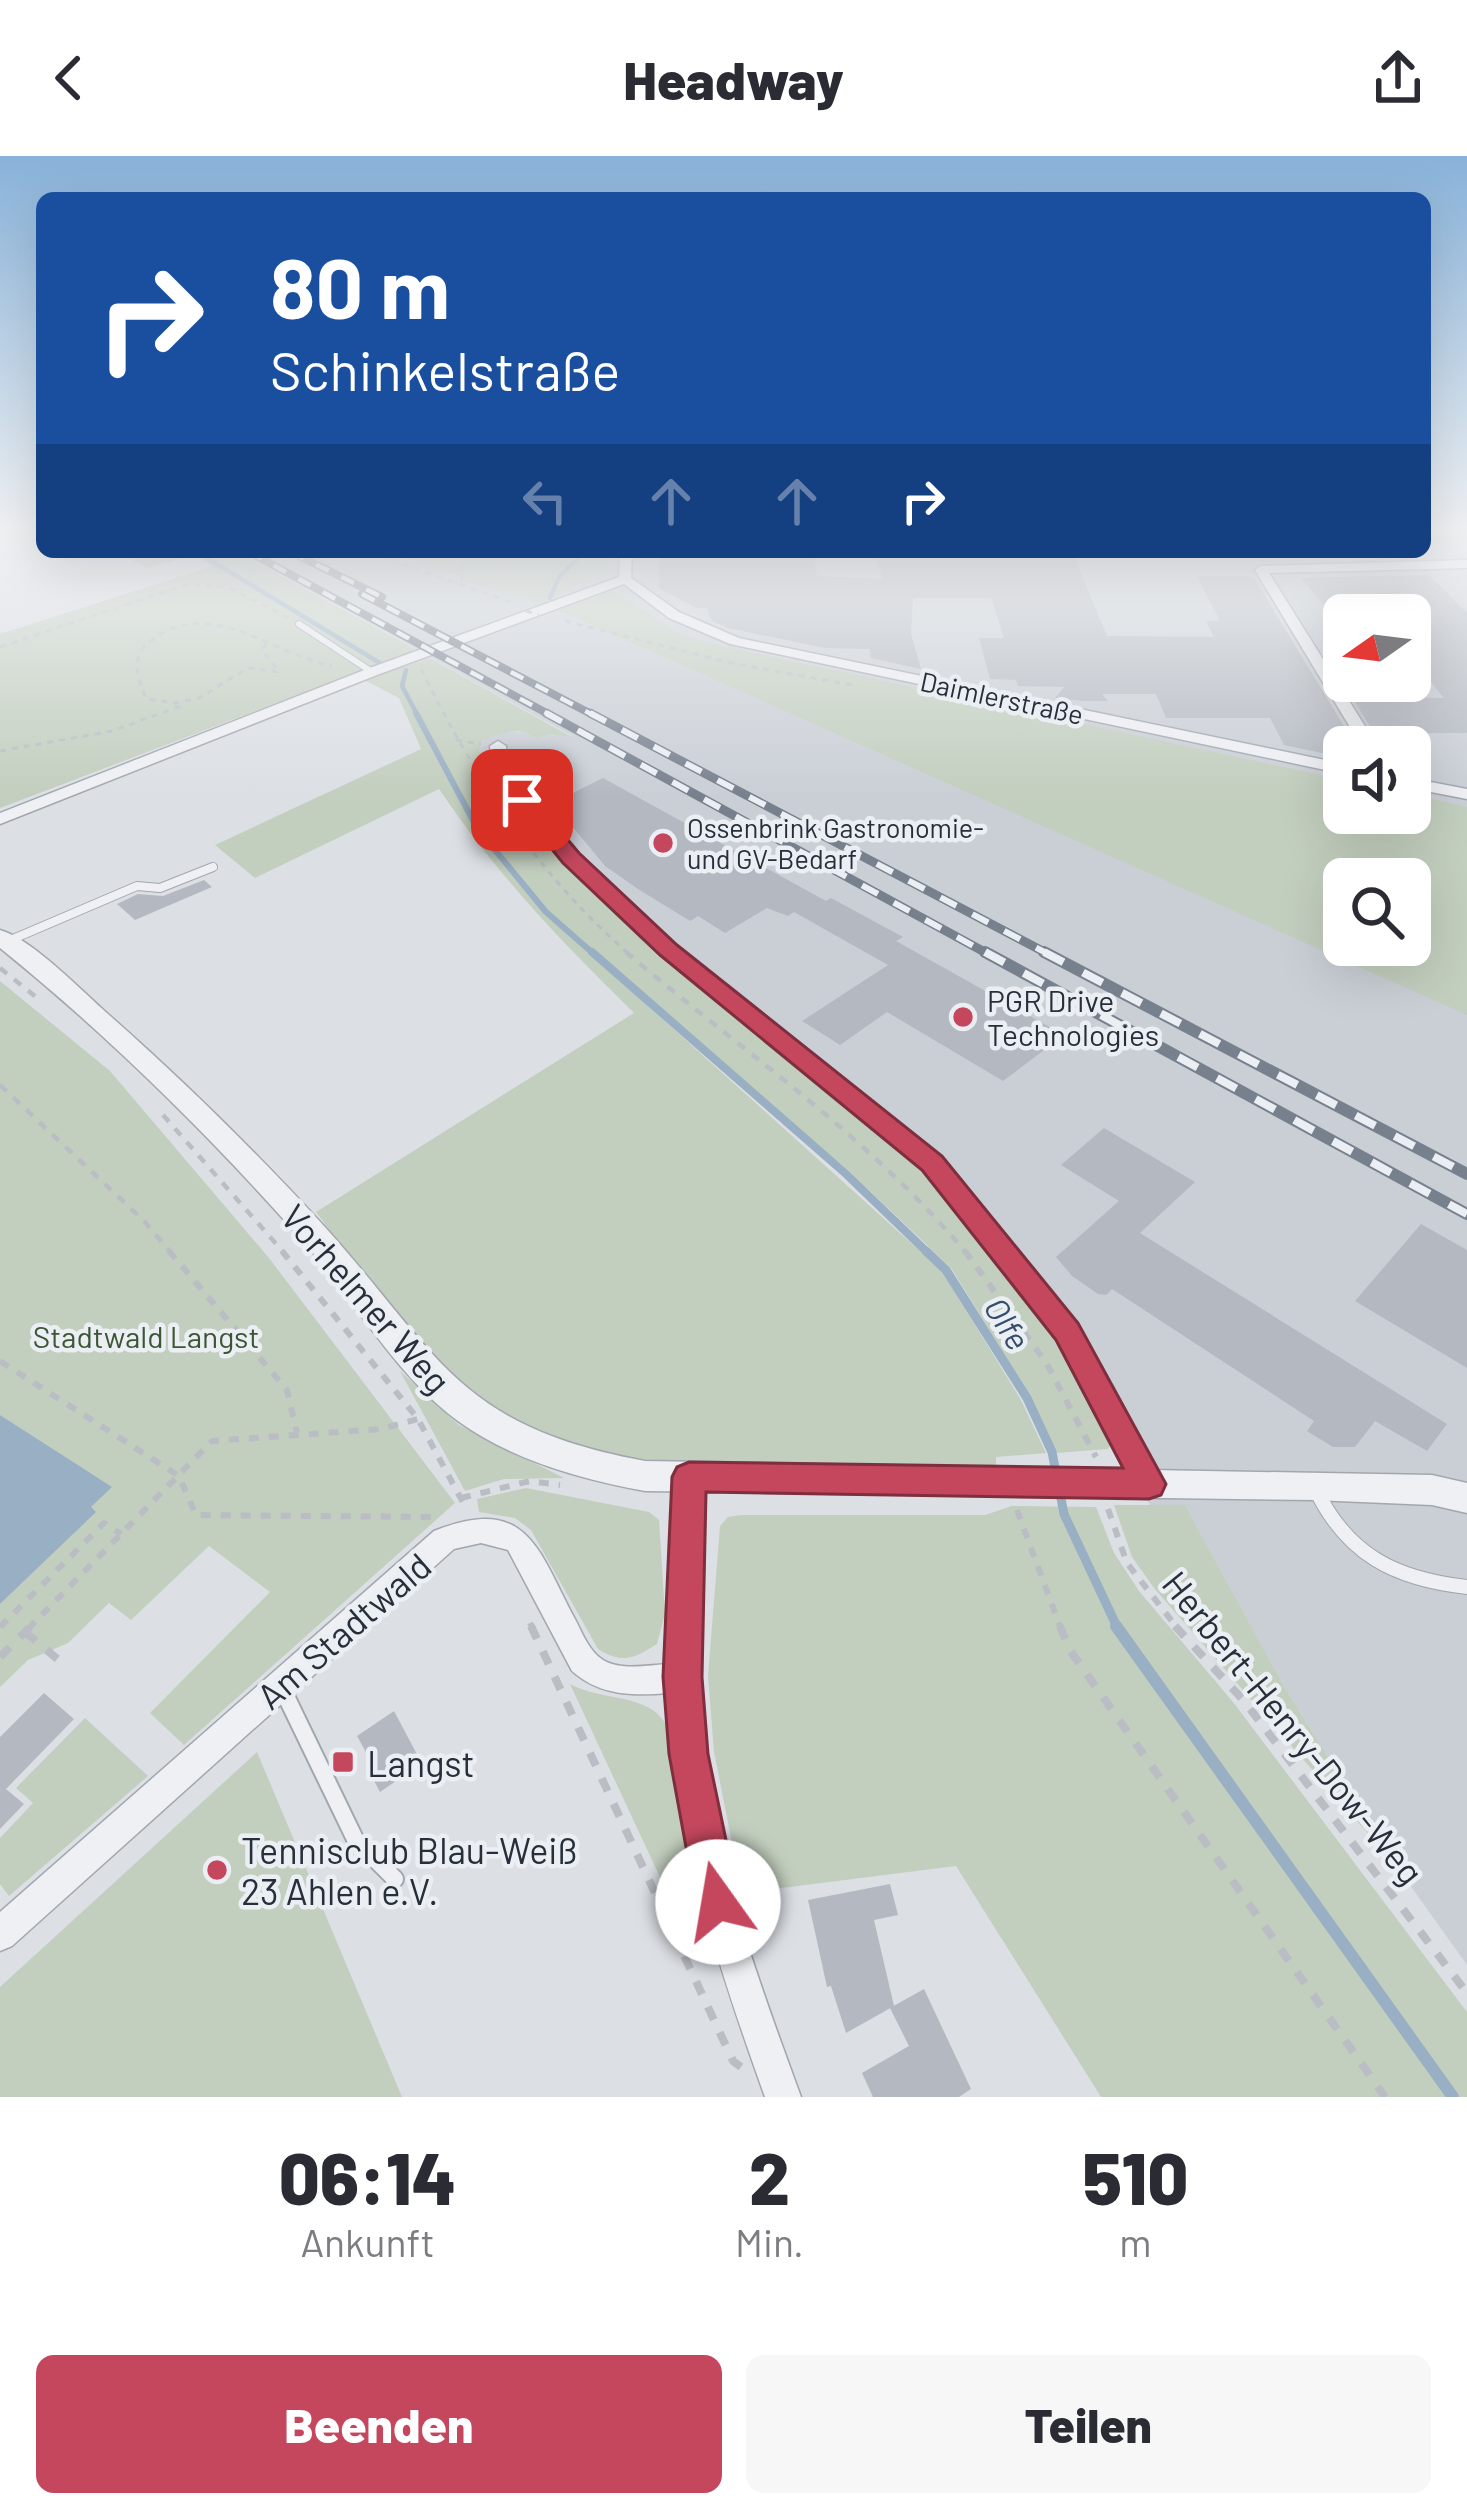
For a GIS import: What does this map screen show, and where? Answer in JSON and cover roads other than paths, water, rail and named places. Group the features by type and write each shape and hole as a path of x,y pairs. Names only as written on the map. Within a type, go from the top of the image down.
{"street":[{"path":"0,819 367,668 416,658 528,616"},
{"name":"Daimlerstraße","path":"675,616 735,641 1323,765"},
{"path":"1289,616 1357,726"},
{"path":"498,746 499,765 571,858 668,950 932,1163 1067,1331 1149,1484"},
{"path":"1431,786 1467,794"},
{"name":"Vorhelmer Weg","path":"3,939 102,1022 302,1221 428,1375 465,1409 556,1455 604,1469 689,1477 1026,1492 1090,1483 1314,1486 1432,1490 1467,1498"},
{"path":"689,1477 682,1677 688,1754 718,1902 783,2097"},
{"name":"Am Stadtwald","path":"0,1934 444,1540 481,1528 518,1540 582,1661 594,1674 611,1680 682,1677"}],"lane":[{"path":"299,624 367,668"},
{"path":"3,939 136,886 171,886 213,867"},
{"path":"1314,1486 1324,1510 1357,1553 1389,1572 1467,1587"},
{"path":"281,1685 355,1839 395,1879"}],"water":[{"path":"0,1415 112,1487 91,1507 96,1512 0,1604"}],"waterway":[{"path":"302,616 380,663"},
{"name":"Olfe","path":"406,670 402,686 418,716"},
{"name":"Olfe","path":"416,713 477,828 546,912 595,955"},
{"name":"Olfe","path":"592,952 846,1174 929,1254"},
{"name":"Olfe","path":"926,1251 946,1270 1027,1398 1052,1452 1064,1514 1118,1628"},
{"name":"Olfe","path":"1118,1628 1453,2097"}],"railway":[{"path":"366,616 552,716"},
{"path":"403,616 595,716"},
{"path":"546,713 990,955"},
{"path":"590,713 1050,955"},
{"path":"985,952 1467,1214"},
{"path":"1044,952 1467,1174"}],"place":[{"name":"Ossenbrink Gastronomie- und GV-Bedarf","path":"663,843"},
{"name":"PGR Drive Technologies","path":"963,1017"},
{"name":"Langst","path":"343,1762"},
{"name":"Tennisclub Blau-Weiß 23 Ahlen e.V.","path":"217,1870"}],"park label":[{"name":"Stadtwald Langst","path":"146,1336"}]}
